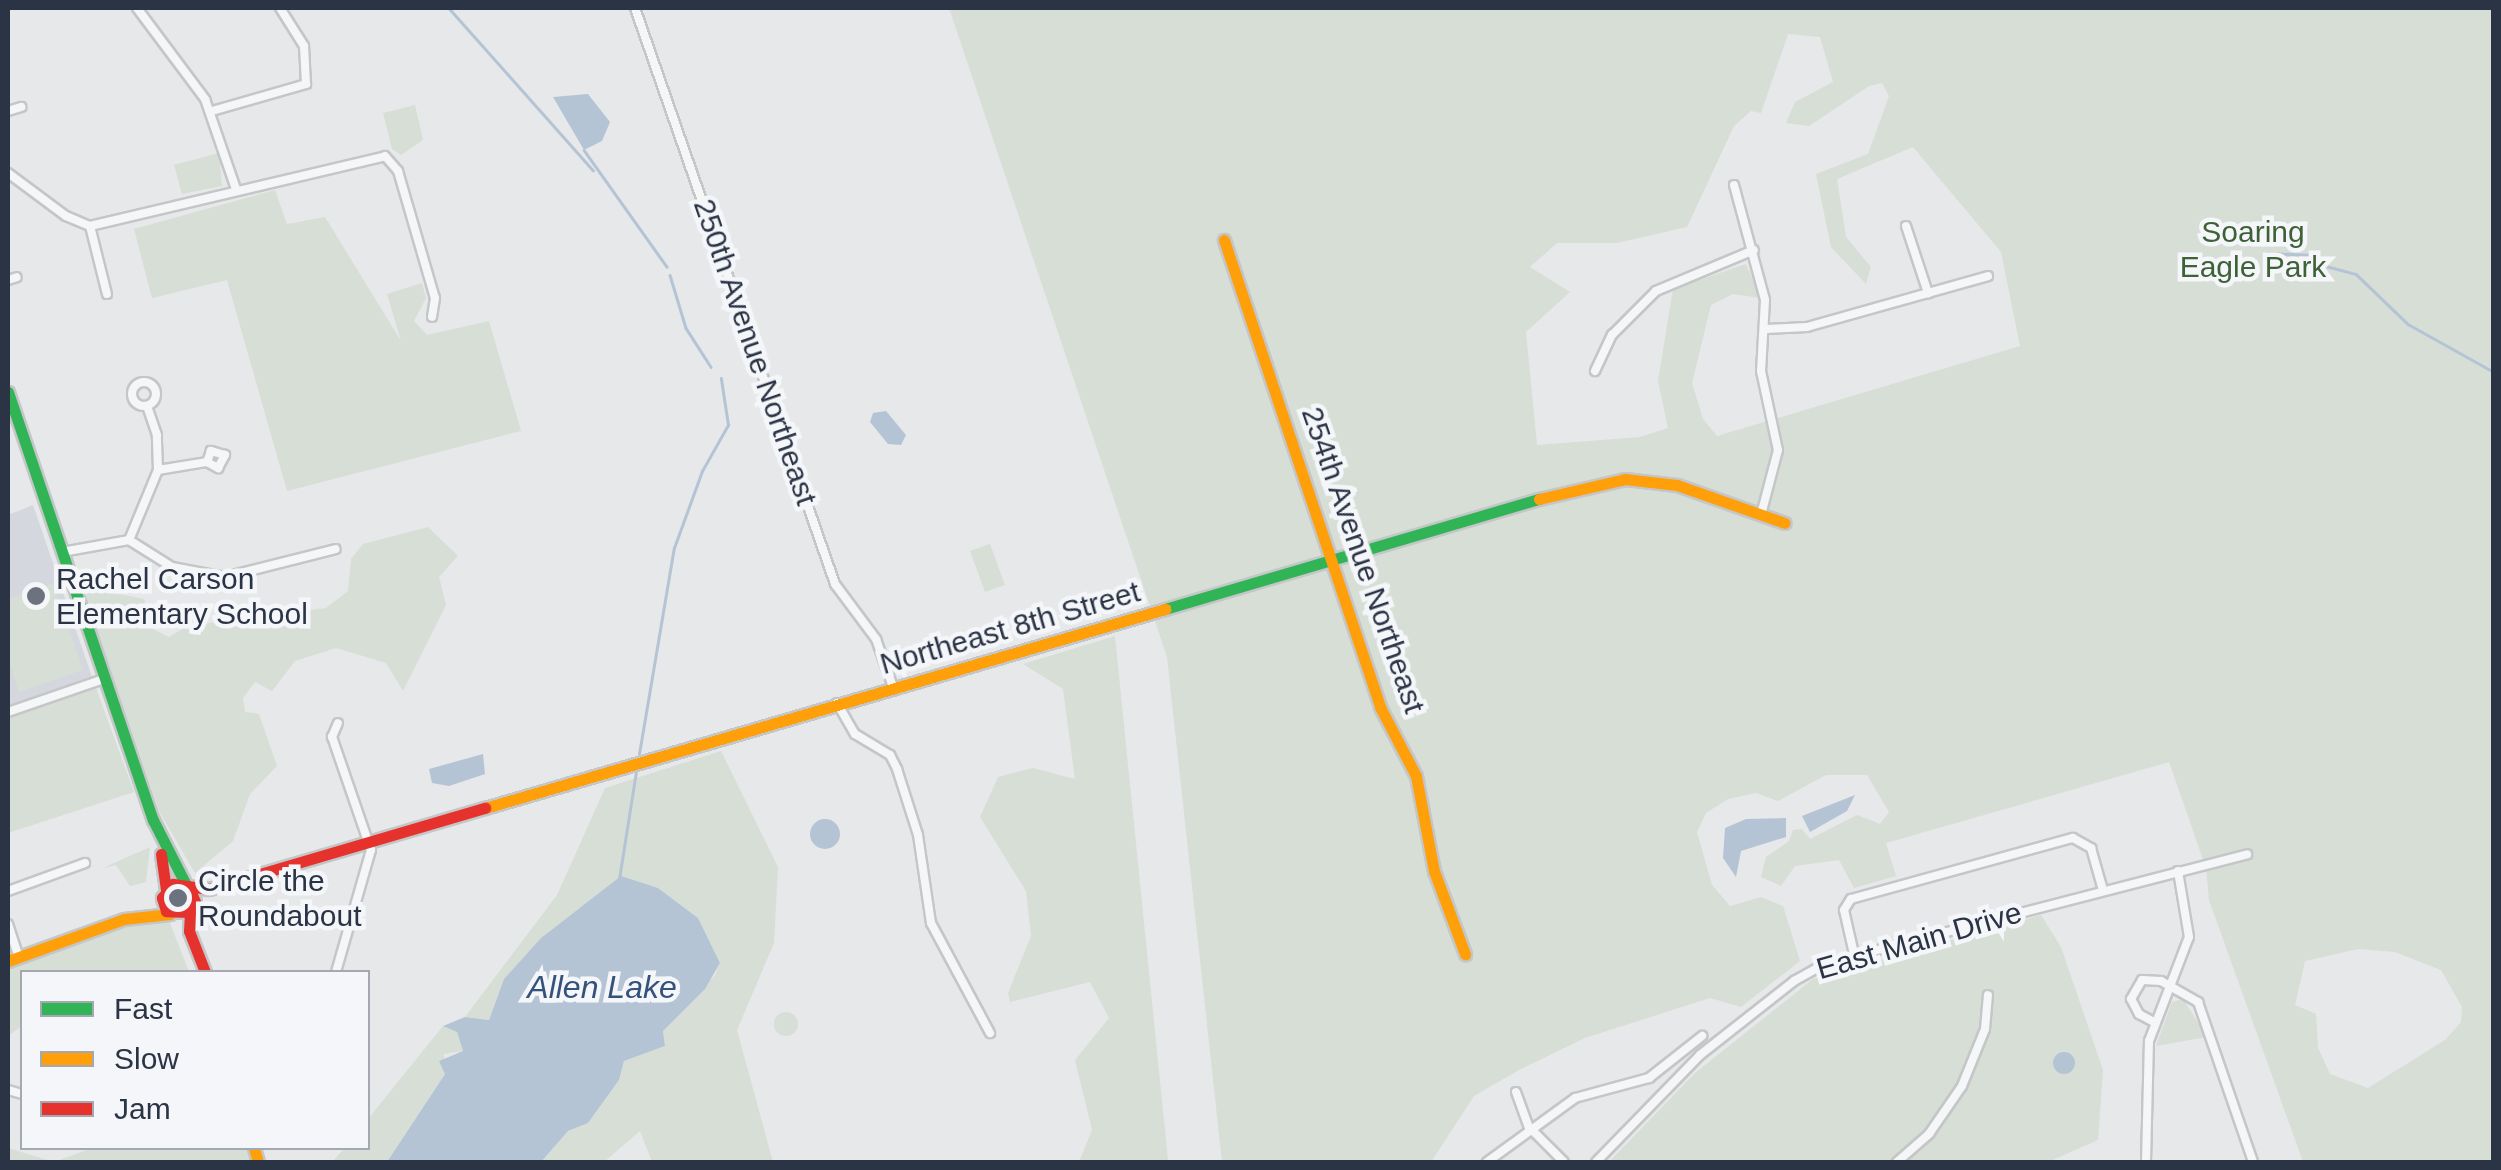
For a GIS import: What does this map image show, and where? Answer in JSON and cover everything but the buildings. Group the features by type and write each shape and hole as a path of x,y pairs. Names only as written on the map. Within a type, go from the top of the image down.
{"street":[{"path":"136,8 212,111 236,190"},
{"path":"212,111 299,88 311,77 304,46 280,8"},
{"name":"250th Avenue Northeast","path":"635,8 835,584 876,639 893,687"},
{"path":"8,111 21,106"},
{"path":"8,174 66,216 90,226 377,155 390,158 434,298 432,317"},
{"path":"1734,185 1754,250 1766,329 1763,386 1778,450 1762,511"},
{"path":"90,226 107,294"},
{"path":"1906,226 1928,294"},
{"name":"254th Avenue Northeast","path":"1224,240 1334,559 1380,707 1416,776 1434,871 1465,954"},
{"path":"1595,371 1612,334 1656,291 1754,250"},
{"path":"1766,329 1807,327 1988,276"},
{"path":"8,392 153,820 188,886 188,931 204,970"},
{"path":"129,540 158,470 157,435 147,406"},
{"path":"158,470 207,462"},
{"name":"Northeast 8th Street","path":"164,891 188,886 209,889 1334,559 1625,479 1677,485 1762,511 1785,524"},
{"path":"62,552 129,540 172,567 225,577 336,548"},
{"path":"8,712 104,678"},
{"path":"837,703 855,734 894,760 918,835 930,924 990,1033"},
{"path":"337,970 371,857 332,737 338,723"},
{"path":"153,820 164,891 195,970"},
{"path":"1854,954 1844,910 1850,899 2073,838 2090,848 2103,890"},
{"name":"East Main Drive","path":"1596,1162 1663,1090 1774,994 1854,954 2247,854"},
{"path":"8,890 85,863"},
{"path":"2146,1162 2147,1057 2154,1022 2174,987 2189,937 2178,871"},
{"name":"Northeast 8th Street","path":"171,915 191,909 250,877"},
{"path":"8,924 13,959 124,918 164,891"},
{"path":"124,918 171,915"},
{"path":"2154,1022 2134,1006 2133,987 2147,979 2174,987 2198,1002 2254,1162"},
{"path":"1897,1162 1929,1134 1962,1086 1985,1030 1988,995"},
{"path":"1487,1162 1529,1127 1586,1093 1649,1078 1702,1036"},
{"path":"1516,1092 1529,1127 1564,1162"}],"shaded area":[{"name":"Rachel Carson Elementary School","path":"33,505 92,677 8,706 8,515"}],"green space":[{"name":"Soaring Eagle Park","path":"949,8 2493,8 2493,1162 2303,1162 2209,900 2206,868 2169,762 1886,843 1896,876 1854,888 1839,860 1795,866 1781,886 1761,877 1766,857 1789,841 1793,830 1802,829 1810,839 1857,815 1880,824 1889,812 1867,775 1826,775 1778,801 1756,793 1728,799 1706,813 1697,832 1712,885 1730,906 1761,897 1783,906 1800,961 1741,1007 1710,998 1585,1038 1519,1070 1474,1096 1431,1162 1222,1162 1167,657","holes":["1788,34 1820,37 1833,82 1795,102 1786,123 1809,126 1869,86 1882,83 1889,96 1868,154 1816,174 1831,247 1866,284 1871,267 1846,237 1837,179 1913,147 2001,252 2020,346 1717,436 1703,419 1692,383 1711,305 1733,294 1761,298 1746,264 1673,289 1658,381 1668,428 1640,437 1537,445 1526,332 1570,292 1530,267 1557,243 1617,243 1687,227 1734,126 1751,111 1761,113","2358,949 2395,952 2441,970 2462,1007 2461,1022 2445,1040 2368,1088 2330,1074 2318,1048 2316,1014 2295,1005 2305,961"]},
{"path":"415,105 423,140 401,155 392,149 383,113"},
{"path":"219,153 222,186 182,194 174,165"},
{"path":"275,190 287,224 325,217 401,341 387,294 422,283 426,298 414,321 427,335 489,321 521,431 287,491 227,280 152,298 134,229"},
{"path":"428,527 458,556 439,577 446,605 403,691 386,663 336,648 295,661 272,691 255,682 243,698 245,712 259,714 277,766 250,794 233,841 195,873 160,813 85,595 99,590 144,599 153,629 169,637 187,626 326,608 348,591 351,559 363,544"},
{"path":"990,544 1005,585 985,592 970,551"},
{"path":"53,583 83,670 19,692 8,658 8,599"},
{"path":"1115,636 1168,1160 1079,1162 1092,1130 1075,1060 1109,1018 1090,982 1010,1002 1008,993 1031,936 1026,891 980,817 998,777 1033,768 1075,779 1063,689 1023,664"},
{"path":"92,677 134,792 8,833 8,706"},
{"path":"721,751 778,867 774,943 737,1030 773,1162 652,1162 640,1131 604,1162 541,1162 568,1131 588,1123 619,1080 624,1061 665,1046 663,1031 715,975 720,963 698,918 658,888 621,877 541,938 504,979 489,1020 465,1017 557,895 605,788"},
{"path":"150,847 146,882 130,886 116,865 103,868"},
{"path":"2041,915 2061,947 2103,1070 2098,1140 2048,1162 1609,1162 1695,1073 1813,979"},
{"path":"159,916 170,923 188,970 20,970 20,1027 8,1036 8,968"},
{"path":"2183,999 2207,1037 2156,1046 2172,1002"},
{"path":"786,1012 795,1015 795,1033 786,1036 777,1033 774,1024 777,1015"},
{"path":"443,1026 457,1032 463,1051 444,1054 445,1074 387,1162 332,1162 343,1150 370,1150 370,1117"},
{"path":"8,1148 54,1162 8,1162"},
{"path":"87,1150 248,1150 251,1162 54,1162"}],"water":[{"path":"588,94 610,122 602,141 584,150 553,97"},
{"path":"886,411 906,435 901,445 888,444 870,422 873,413"},
{"path":"483,754 485,774 449,786 432,783 429,769"},
{"path":"1855,795 1847,811 1810,832 1802,816"},
{"path":"1786,818 1786,837 1741,851 1736,877 1723,858 1725,828 1746,819"},
{"path":"825,819 836,823 840,834 836,845 825,849 814,845 810,834 814,823"},
{"name":"Allen Lake","path":"621,876 658,888 698,918 720,963 705,989 663,1031 665,1046 624,1061 619,1080 588,1123 568,1131 541,1162 387,1162 445,1074 439,1061 463,1051 457,1032 443,1026 465,1017 489,1020 504,979 541,938"},
{"path":"2060,1052 2068,1052 2075,1063 2068,1074 2060,1074 2053,1067 2053,1059"}],"waterway":[{"path":"449,8 593,170"},
{"path":"584,150 667,267"},
{"path":"2267,253 2312,255 2326,266 2356,274 2408,324 2494,372"},
{"path":"670,275 686,328 711,367"},
{"path":"639,754 674,548 702,471 728,425 721,379"},
{"path":"619,879 636,772"}],"traffic: fast":[{"path":"8,392 153,820 186,885"},
{"path":"1165,609 1539,499"}],"traffic: slow":[{"path":"1224,240 1380,707 1416,776 1434,871 1465,954"},
{"path":"1539,499 1625,479 1677,485 1785,523"},
{"path":"485,808 1165,609"},
{"path":"8,961 124,919 170,914"},
{"path":"255,1150 258,1162"}],"traffic: jam":[{"path":"189,887 195,902 190,912 166,911 162,898 173,884 209,889 485,808"},
{"path":"161,854 166,890"},
{"path":"190,912 189,931 204,970"}],"place":[{"name":"Rachel Carson Elementary School","path":"36,596"},
{"name":"Circle the Roundabout","path":"178,898"}]}
